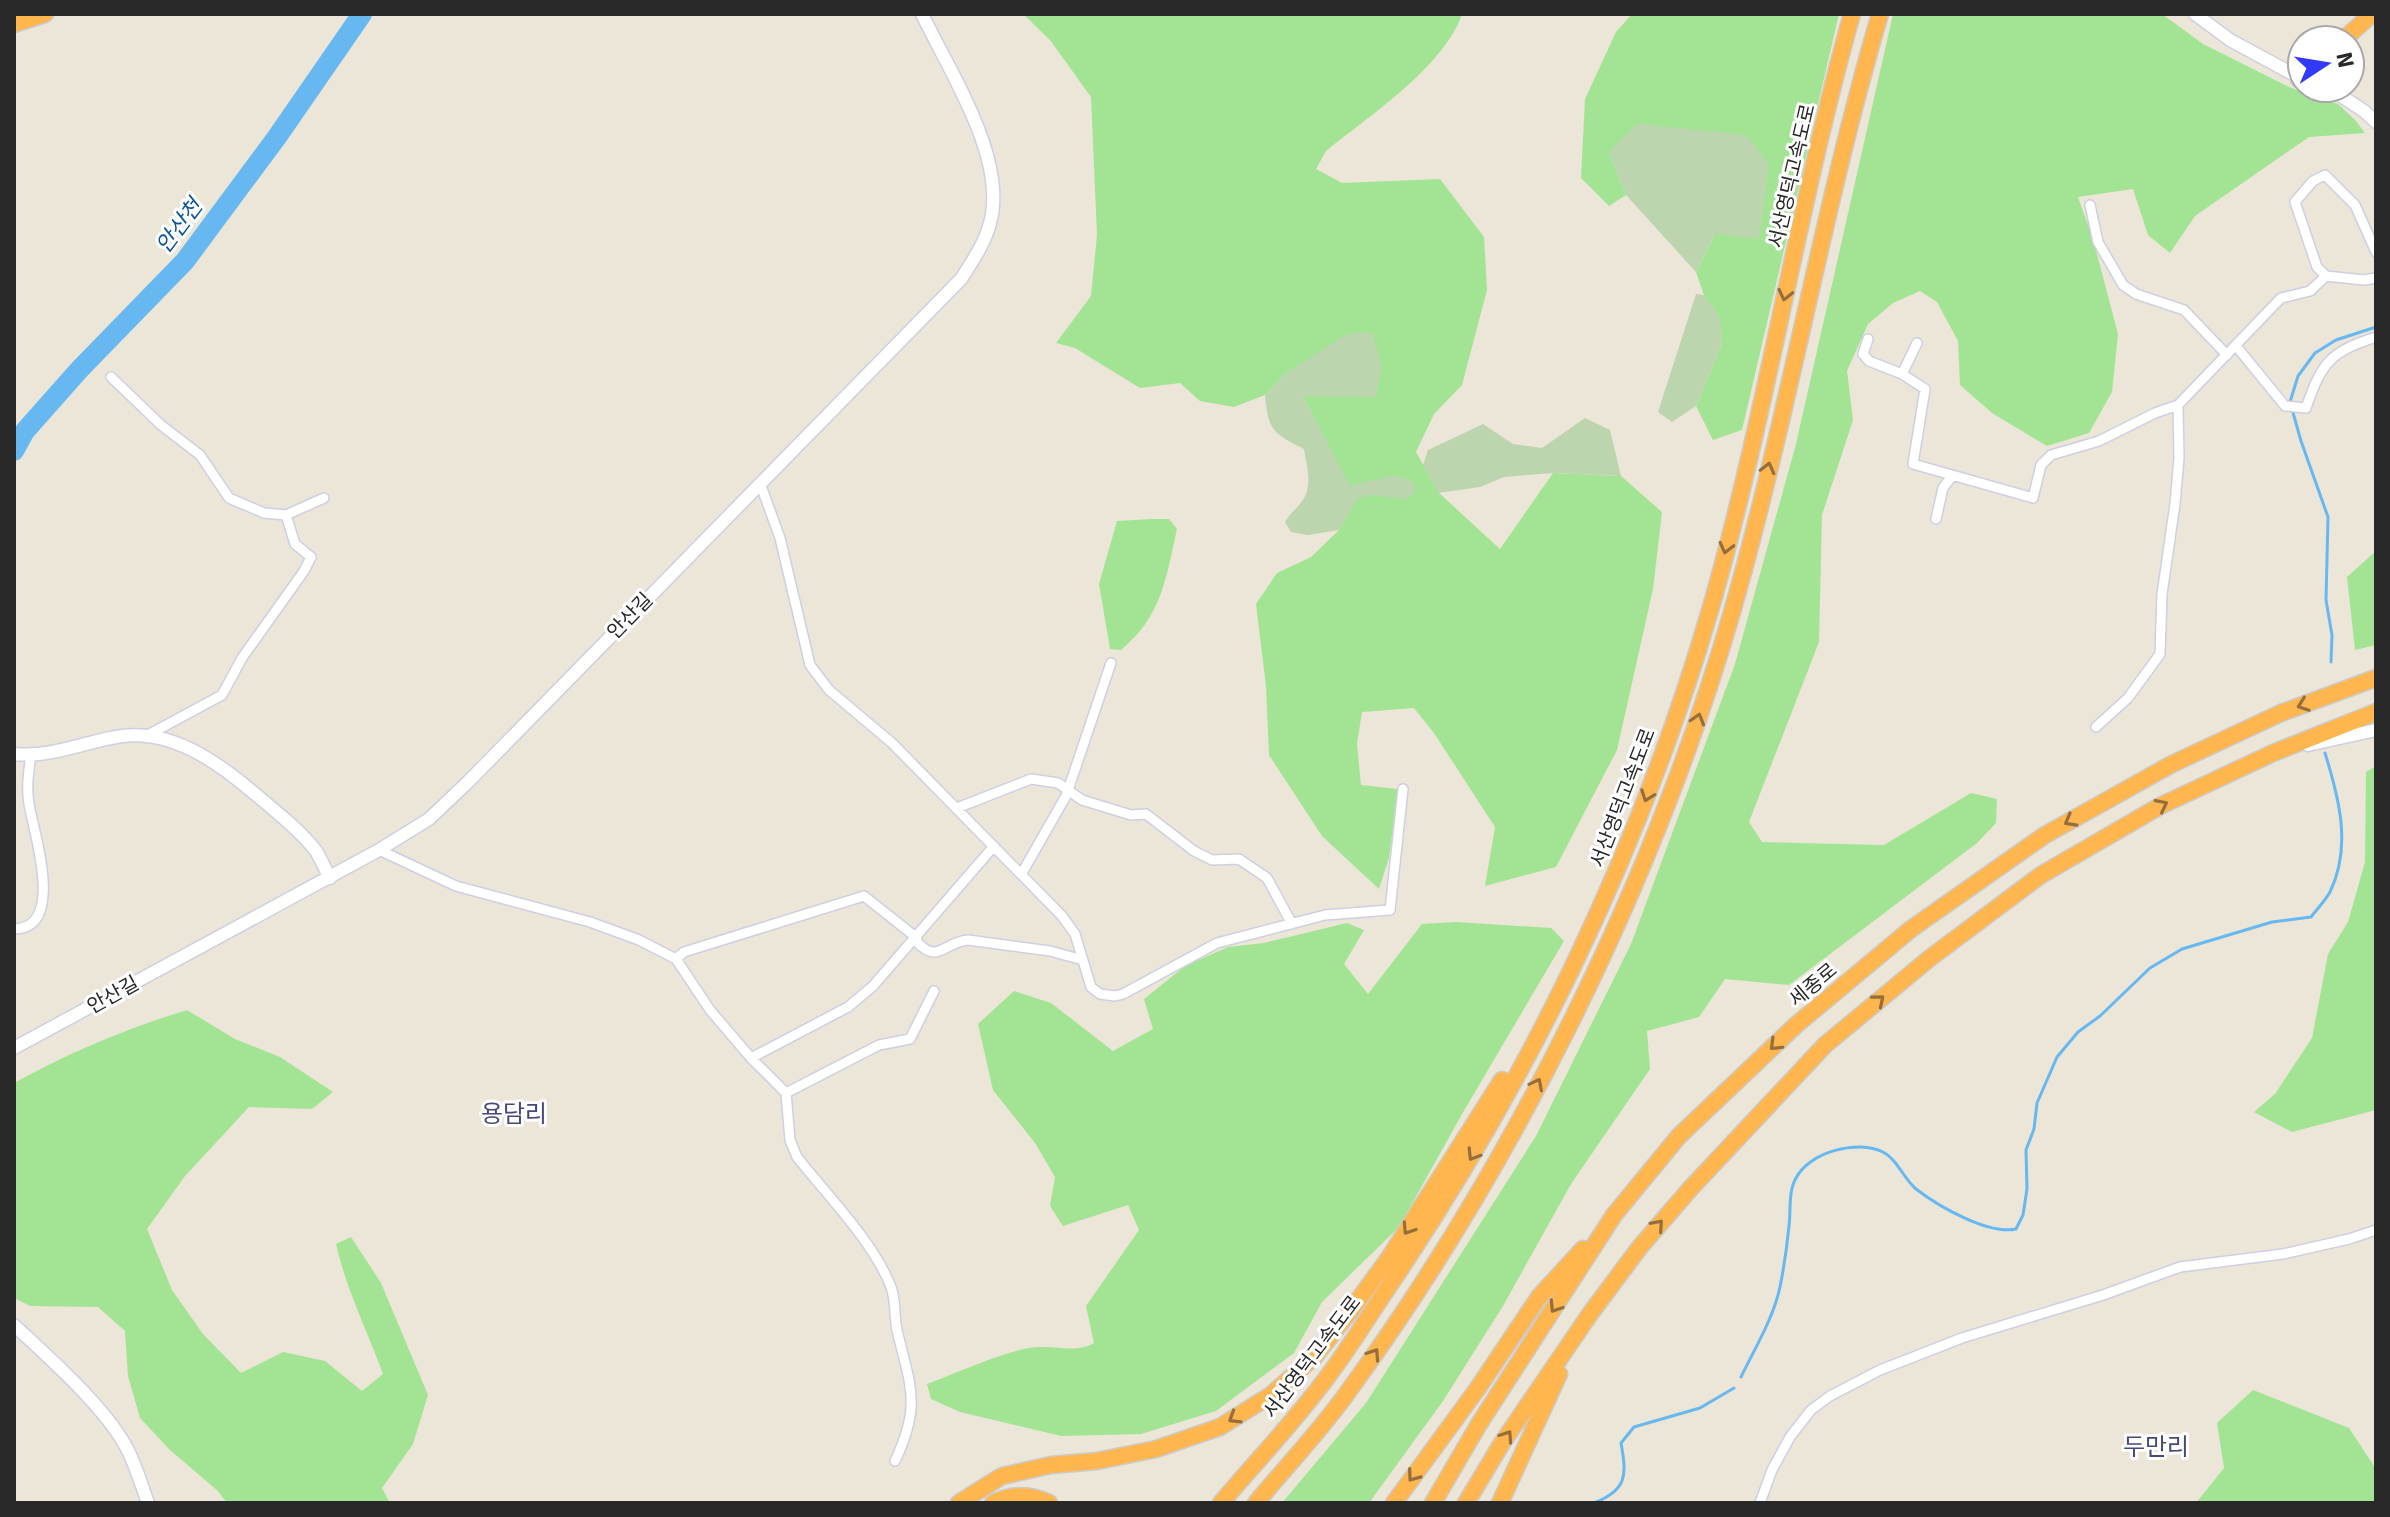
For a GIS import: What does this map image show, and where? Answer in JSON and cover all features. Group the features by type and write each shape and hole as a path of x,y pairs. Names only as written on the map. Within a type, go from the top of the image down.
{"highway":[{"path":"14,24 45,14"},
{"name":"서산영덕고속도로","path":"1221,1503 1322,1385 1405,1263 1479,1145 1569,973 1628,846 1671,731 1711,606 1852,14"},
{"name":"서산영덕고속도로","path":"1256,1503 1344,1398 1429,1273 1502,1154 1591,978 1654,835 1693,735 1732,610 1880,14"},
{"name":"세종로","path":"1433,1503 1479,1424 1614,1215 1679,1136 1796,1025 1911,929 2045,835 2172,764 2281,713 2376,678"},
{"path":"1466,1503 1502,1443 1640,1247 1825,1045 1930,958 2041,875 2160,806 2273,753 2376,712"},
{"path":"959,1503 1002,1476 1156,1449 1220,1427 1271,1395 1314,1357 1389,1258 1569,973"},
{"path":"1394,1503 1478,1388 1539,1297 1614,1215"},
{"path":"1500,1503 1555,1381 1590,1314"},
{"path":"1271,1503 1344,1398"},
{"path":"993,1503 1006,1497 1036,1496 1049,1503"}],"street":[{"name":"안산길","path":"14,1048 330,878 429,819 961,279 978,252 990,223 994,196 984,140 922,14"},
{"path":"2195,14 2230,40 2286,70"},
{"path":"2351,104 2376,122"},
{"path":"2376,252 2355,205 2325,175 2313,181 2295,202 2317,267 2326,276 2364,280 2376,278"},
{"path":"2090,205 2098,242 2123,285 2136,294 2184,310 2227,355"},
{"path":"1868,339 1863,354 1869,361 1902,374 1925,389 1913,464 2033,498 2041,465 2051,455 2099,441 2178,405 2281,298 2310,291 2326,276"},
{"path":"2236,346 2285,406 2306,408 2320,372 2340,349 2376,337"},
{"path":"1902,374 1917,343"},
{"path":"111,377 161,425 200,455 229,498 255,510 286,515 324,498"},
{"path":"2096,727 2128,698 2160,654 2162,594 2175,504 2178,405"},
{"path":"1936,519 1943,488 1952,476"},
{"path":"760,483 780,538 810,665 829,690 892,743 1062,916 1075,934 1091,987 1100,994 1123,994 1217,943 1325,915 1390,910 1403,789"},
{"path":"146,736 222,695 242,658 304,571 311,557 295,544 286,515"},
{"path":"1022,873 1068,791 1111,663"},
{"path":"2273,753 2376,730"},
{"path":"14,754 55,752 123,736 168,740 195,751 234,776 288,822 317,852 330,878"},
{"path":"14,929 32,925 40,916 43,900 28,801 31,754"},
{"path":"957,808 1031,779 1058,783 1082,800 1131,815 1146,814 1194,851 1212,860 1239,859 1267,878 1292,924"},
{"path":"751,1058 848,1007 873,986 994,846"},
{"path":"379,850 456,886 590,922 639,940 676,959 710,1010 786,1093 790,1140 797,1157 869,1248 892,1288 897,1329 912,1382 913,1409 895,1461"},
{"path":"676,959 684,952 864,896 931,953 968,940 1050,951 1083,960"},
{"path":"786,1093 879,1045 910,1039 934,991"},
{"path":"1760,1503 1790,1437 1811,1410 1830,1396 1880,1370 1962,1338 2103,1295 2180,1267 2283,1254 2376,1230"},
{"path":"14,1325 65,1373 109,1423 125,1445 148,1503"}],"green space":[{"path":"1023,14 1462,14 1453,34 1439,53 1403,89 1326,151 1316,169 1342,183 1440,179 1484,237 1487,290 1462,385 1434,414 1416,452 1439,493 1500,549 1553,473 1621,476 1662,512 1653,589 1617,750 1556,867 1485,886 1495,827 1434,733 1414,708 1362,712 1357,744 1361,785 1398,789 1389,858 1379,889 1322,836 1269,755 1266,686 1256,604 1277,573 1311,557 1339,530 1356,499 1303,396 1286,373 1265,395 1234,407 1200,401 1180,383 1140,388 1075,348 1056,343 1091,296 1097,235 1091,97 1050,40"},
{"path":"1632,14 1839,14 1742,430 1713,440 1696,406 1722,344 1719,317 1704,295 1696,272 1715,234 1609,152 1626,195 1609,206 1581,178 1585,99 1616,32"},
{"path":"1893,14 2162,14 2203,44 2286,86 2286,104 2338,104 2365,133 2309,137 2195,216 2170,253 2148,235 2133,189 2078,197 2093,239 2118,334 2112,392 2089,433 2047,446 1992,413 1960,385 1958,341 1937,302 1920,291 1893,303 1868,324 1847,371 1853,420 1822,515 1819,642 1749,822 1762,842 1884,845 1971,793 1997,799 1996,823 1977,843 1789,985 1725,979 1699,1017 1647,1031 1650,1069 1571,1184 1503,1306 1443,1401 1369,1503 1282,1503 1366,1403 1536,1136 1631,944 1735,664 1796,444"},
{"path":"1637,124 1746,135 1769,164 1759,239 1715,234 1696,272 1626,195 1609,152"},
{"path":"1696,294 1704,295 1720,317 1722,344 1696,406 1672,422 1658,412"},
{"path":"1372,332 1382,366 1376,397 1303,396 1350,486 1392,476 1411,479 1416,491 1407,499 1371,495 1357,499 1339,530 1308,535 1291,532 1285,522 1302,501 1307,489 1304,449 1274,430 1265,395 1286,373 1347,334"},
{"path":"1585,418 1610,430 1621,476 1553,473 1504,477 1480,487 1438,493 1423,465 1428,450 1483,424 1513,444 1542,448"},
{"path":"1169,519 1177,529 1165,580 1146,624 1121,650 1110,649 1099,584 1117,521"},
{"path":"2376,551 2376,645 2355,650 2347,577"},
{"path":"2376,766 2376,1110 2292,1132 2254,1112 2275,1094 2312,1038 2328,954 2348,922 2365,862 2366,772"},
{"path":"1456,922 1551,928 1564,941 1399,1227 1322,1302 1294,1353 1216,1411 1141,1434 1061,1436 960,1412 931,1399 927,1384 1000,1356 1029,1348 1074,1348 1094,1343 1086,1306 1139,1230 1128,1205 1063,1226 1050,1206 1055,1177 1035,1143 993,1090 978,1024 1014,991 1051,1003 1113,1051 1153,1029 1144,999 1185,966 1228,947 1264,943 1347,923 1364,930 1344,964 1368,994 1422,924"},
{"path":"187,1010 235,1039 280,1057 333,1092 312,1109 249,1107 185,1176 147,1229 172,1290 203,1334 241,1373 283,1352 325,1361 362,1391 383,1374 351,1293 336,1244 351,1237 381,1283 428,1395 413,1444 382,1488 390,1503 227,1503 140,1418 128,1376 125,1331 98,1307 30,1306 14,1298 14,1083 99,1042"},
{"path":"2253,1390 2349,1428 2376,1469 2376,1503 2196,1503 2224,1468 2217,1423"}],"waterway":[{"name":"안산천","path":"14,451 25,431 79,370 185,261 277,137 362,14"},
{"path":"2331,662 2332,635 2326,600 2328,517 2290,402 2298,376 2315,353 2336,340 2376,327"},
{"path":"1741,1377 1777,1299 1793,1183 1802,1169 1835,1150 1873,1148 1892,1159 1916,1189 1950,1211 1992,1228 2016,1229 2023,1215 2027,1189 2026,1150 2034,1129 2037,1103 2057,1057 2078,1032 2100,1016 2150,968 2182,949 2272,922 2311,917 2330,892 2337,875 2342,840 2339,805 2325,753"},
{"path":"1594,1503 1619,1487 1624,1473 1621,1443 1634,1427 1700,1408 1734,1388"}],"district":[{"name":"용담리","path":"514,1114"},
{"name":"두만리","path":"2156,1447"}]}
